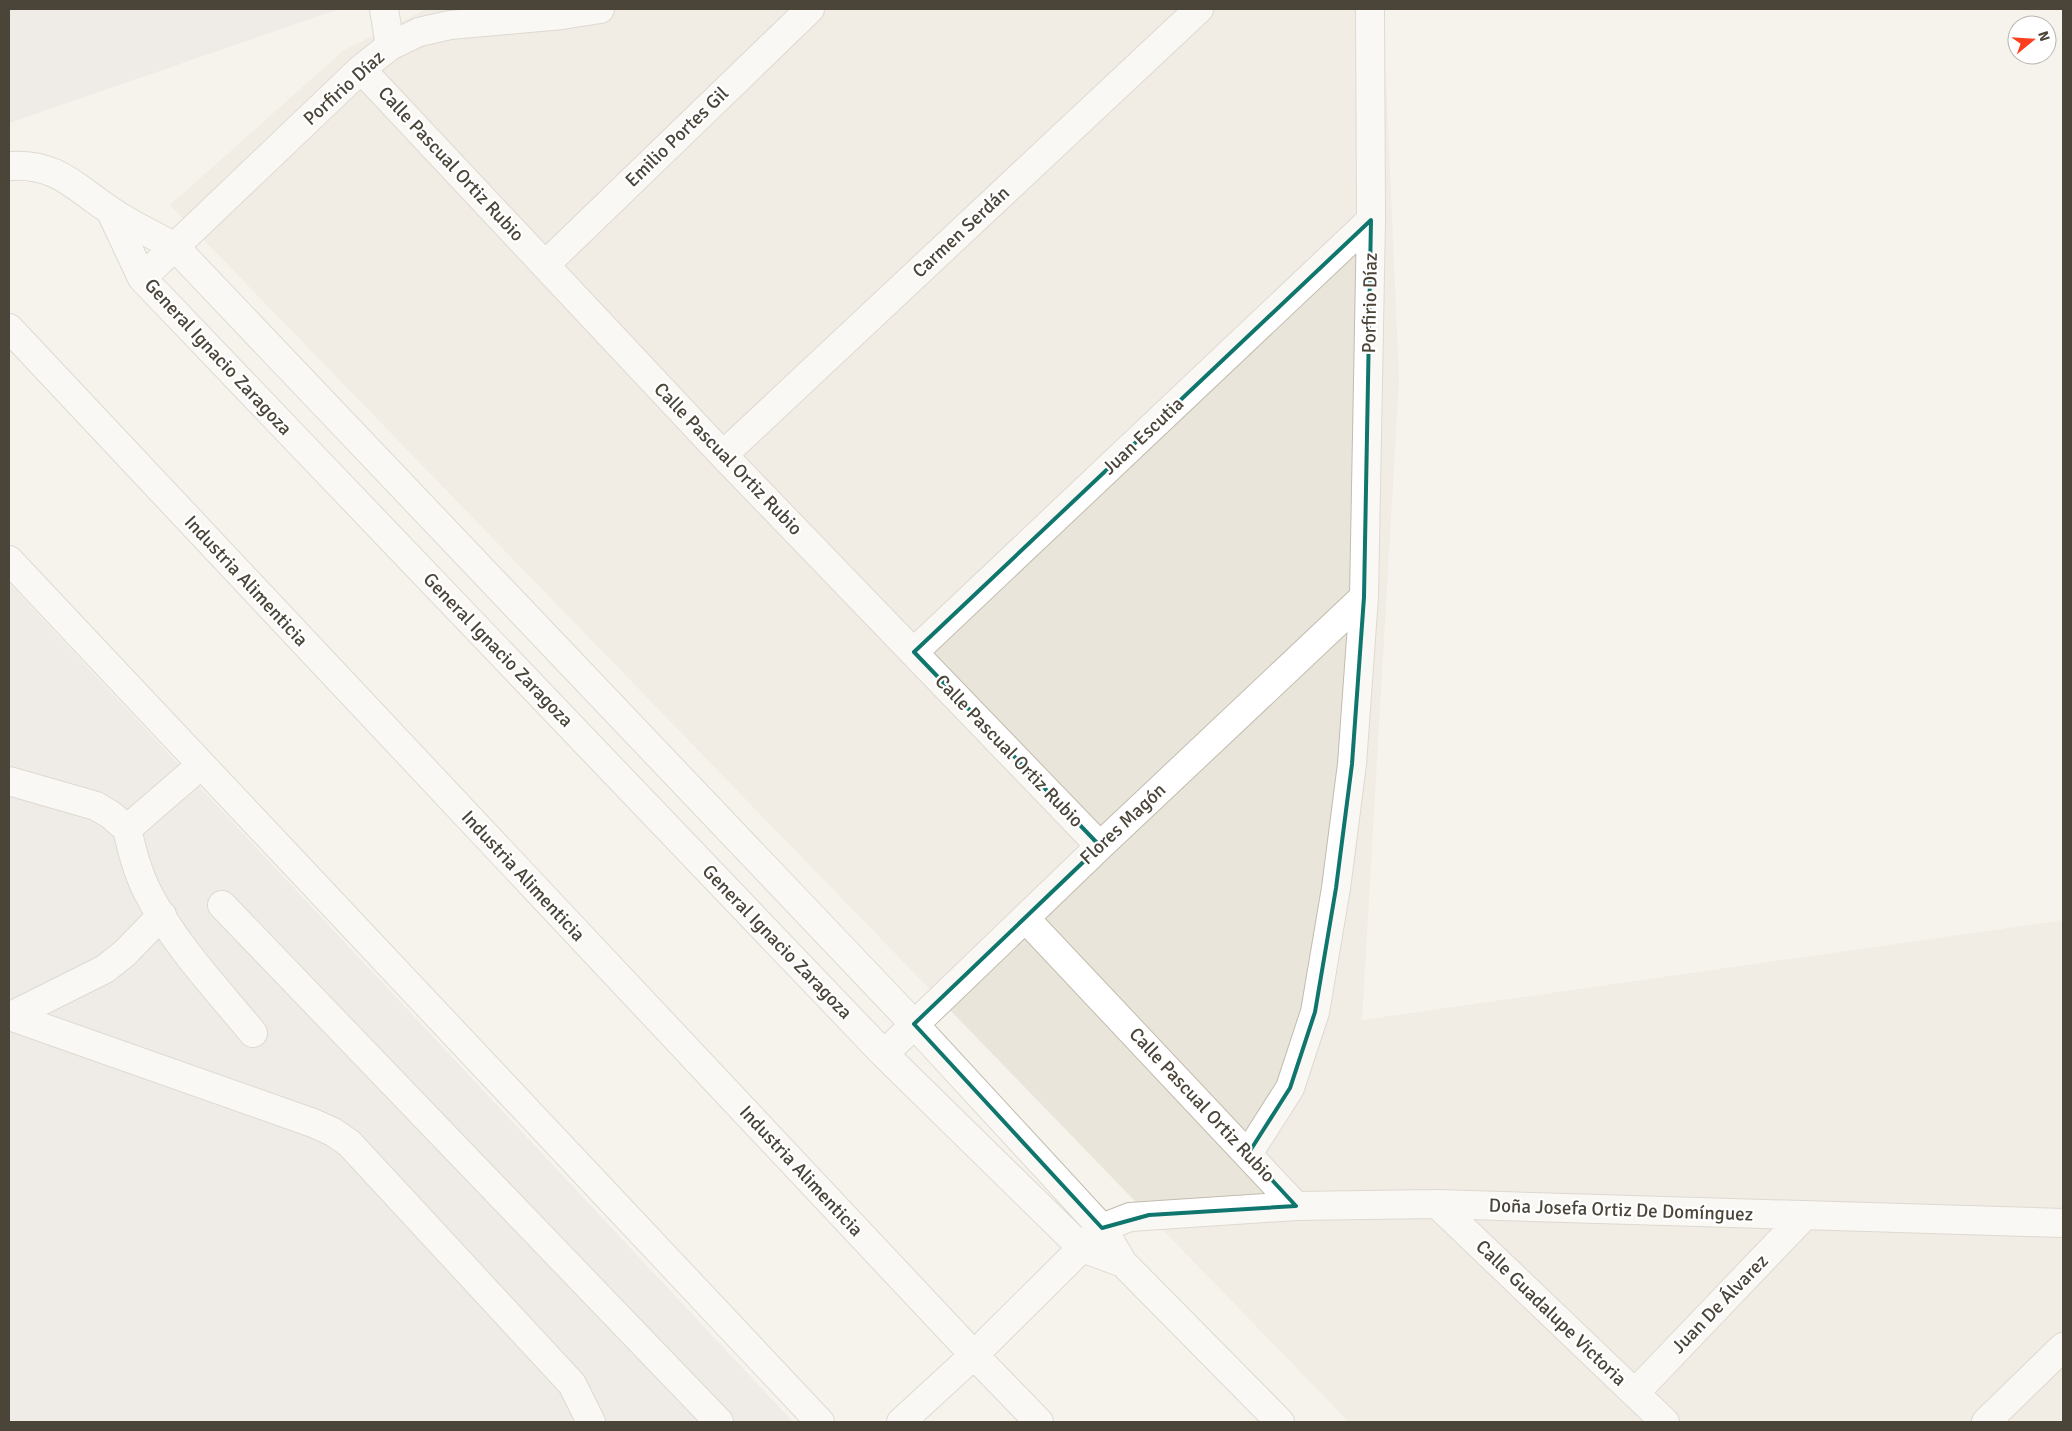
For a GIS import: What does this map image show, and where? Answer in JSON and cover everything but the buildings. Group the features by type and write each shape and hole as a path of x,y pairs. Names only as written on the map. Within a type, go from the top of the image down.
{"street":[{"path":"384,9 390,46"},
{"name":"Porfirio Díaz","path":"142,278 361,69 390,46 419,32 450,25 562,15 600,9"},
{"name":"Emilio Portes Gil","path":"545,265 810,9"},
{"name":"Carmen Serdán","path":"723,455 1199,9"},
{"name":"Porfirio Díaz","path":"1248,1154 1290,1088 1315,1012 1336,888 1352,764 1364,597 1371,220 1370,9"},
{"name":"Calle Pascual Ortiz Rubio","path":"361,69 723,455 1100,846"},
{"path":"9,166 37,167 64,176 111,212"},
{"name":"General Ignacio Zaragoza","path":"111,212 175,246 914,1024 1102,1228 1124,1263 1280,1422"},
{"name":"General Ignacio Zaragoza","path":"111,212 142,278 884,1054 1082,1248 1124,1263"},
{"name":"Juan Escutia","path":"914,652 1371,220"},
{"name":"Industria Alimenticia","path":"9,328 1039,1422"},
{"path":"9,560 820,1422"},
{"name":"Flores Magón","path":"884,1054 1100,846 1364,597"},
{"path":"127,829 201,765"},
{"path":"9,781 96,806 111,815 127,829 136,866 147,891 181,944 253,1033"},
{"path":"222,905 719,1422"},
{"path":"9,1017 105,968 125,953 162,915"},
{"name":"Calle Pascual Ortiz Rubio","path":"1025,918 1296,1206"},
{"path":"9,1017 314,1123 333,1132 349,1143 572,1384 591,1422"},
{"name":"Doña Josefa Ortiz De Domínguez","path":"1102,1228 1130,1217 1179,1212 1296,1206 1437,1204 2063,1223"},
{"name":"Calle Guadalupe Victoria","path":"1437,1204 1665,1422"},
{"name":"Juan De Álvarez","path":"1635,1393 1805,1216"},
{"path":"901,1422 974,1355 1102,1228"},
{"path":"1986,1422 2063,1347"}],"highlighted area":[{"path":"1371,220 1364,597 1352,764 1336,888 1315,1012 1290,1088 1248,1154 1296,1206 1149,1215 1102,1228 914,1024 1100,846 914,652"}],"shaded area":[{"path":"9,9 339,9 9,123"},
{"path":"427,9 1383,9 1399,379 1362,1020 2063,920 2063,1422 1349,1422 170,205 344,50"},
{"path":"9,583 793,1422 9,1422"}]}
